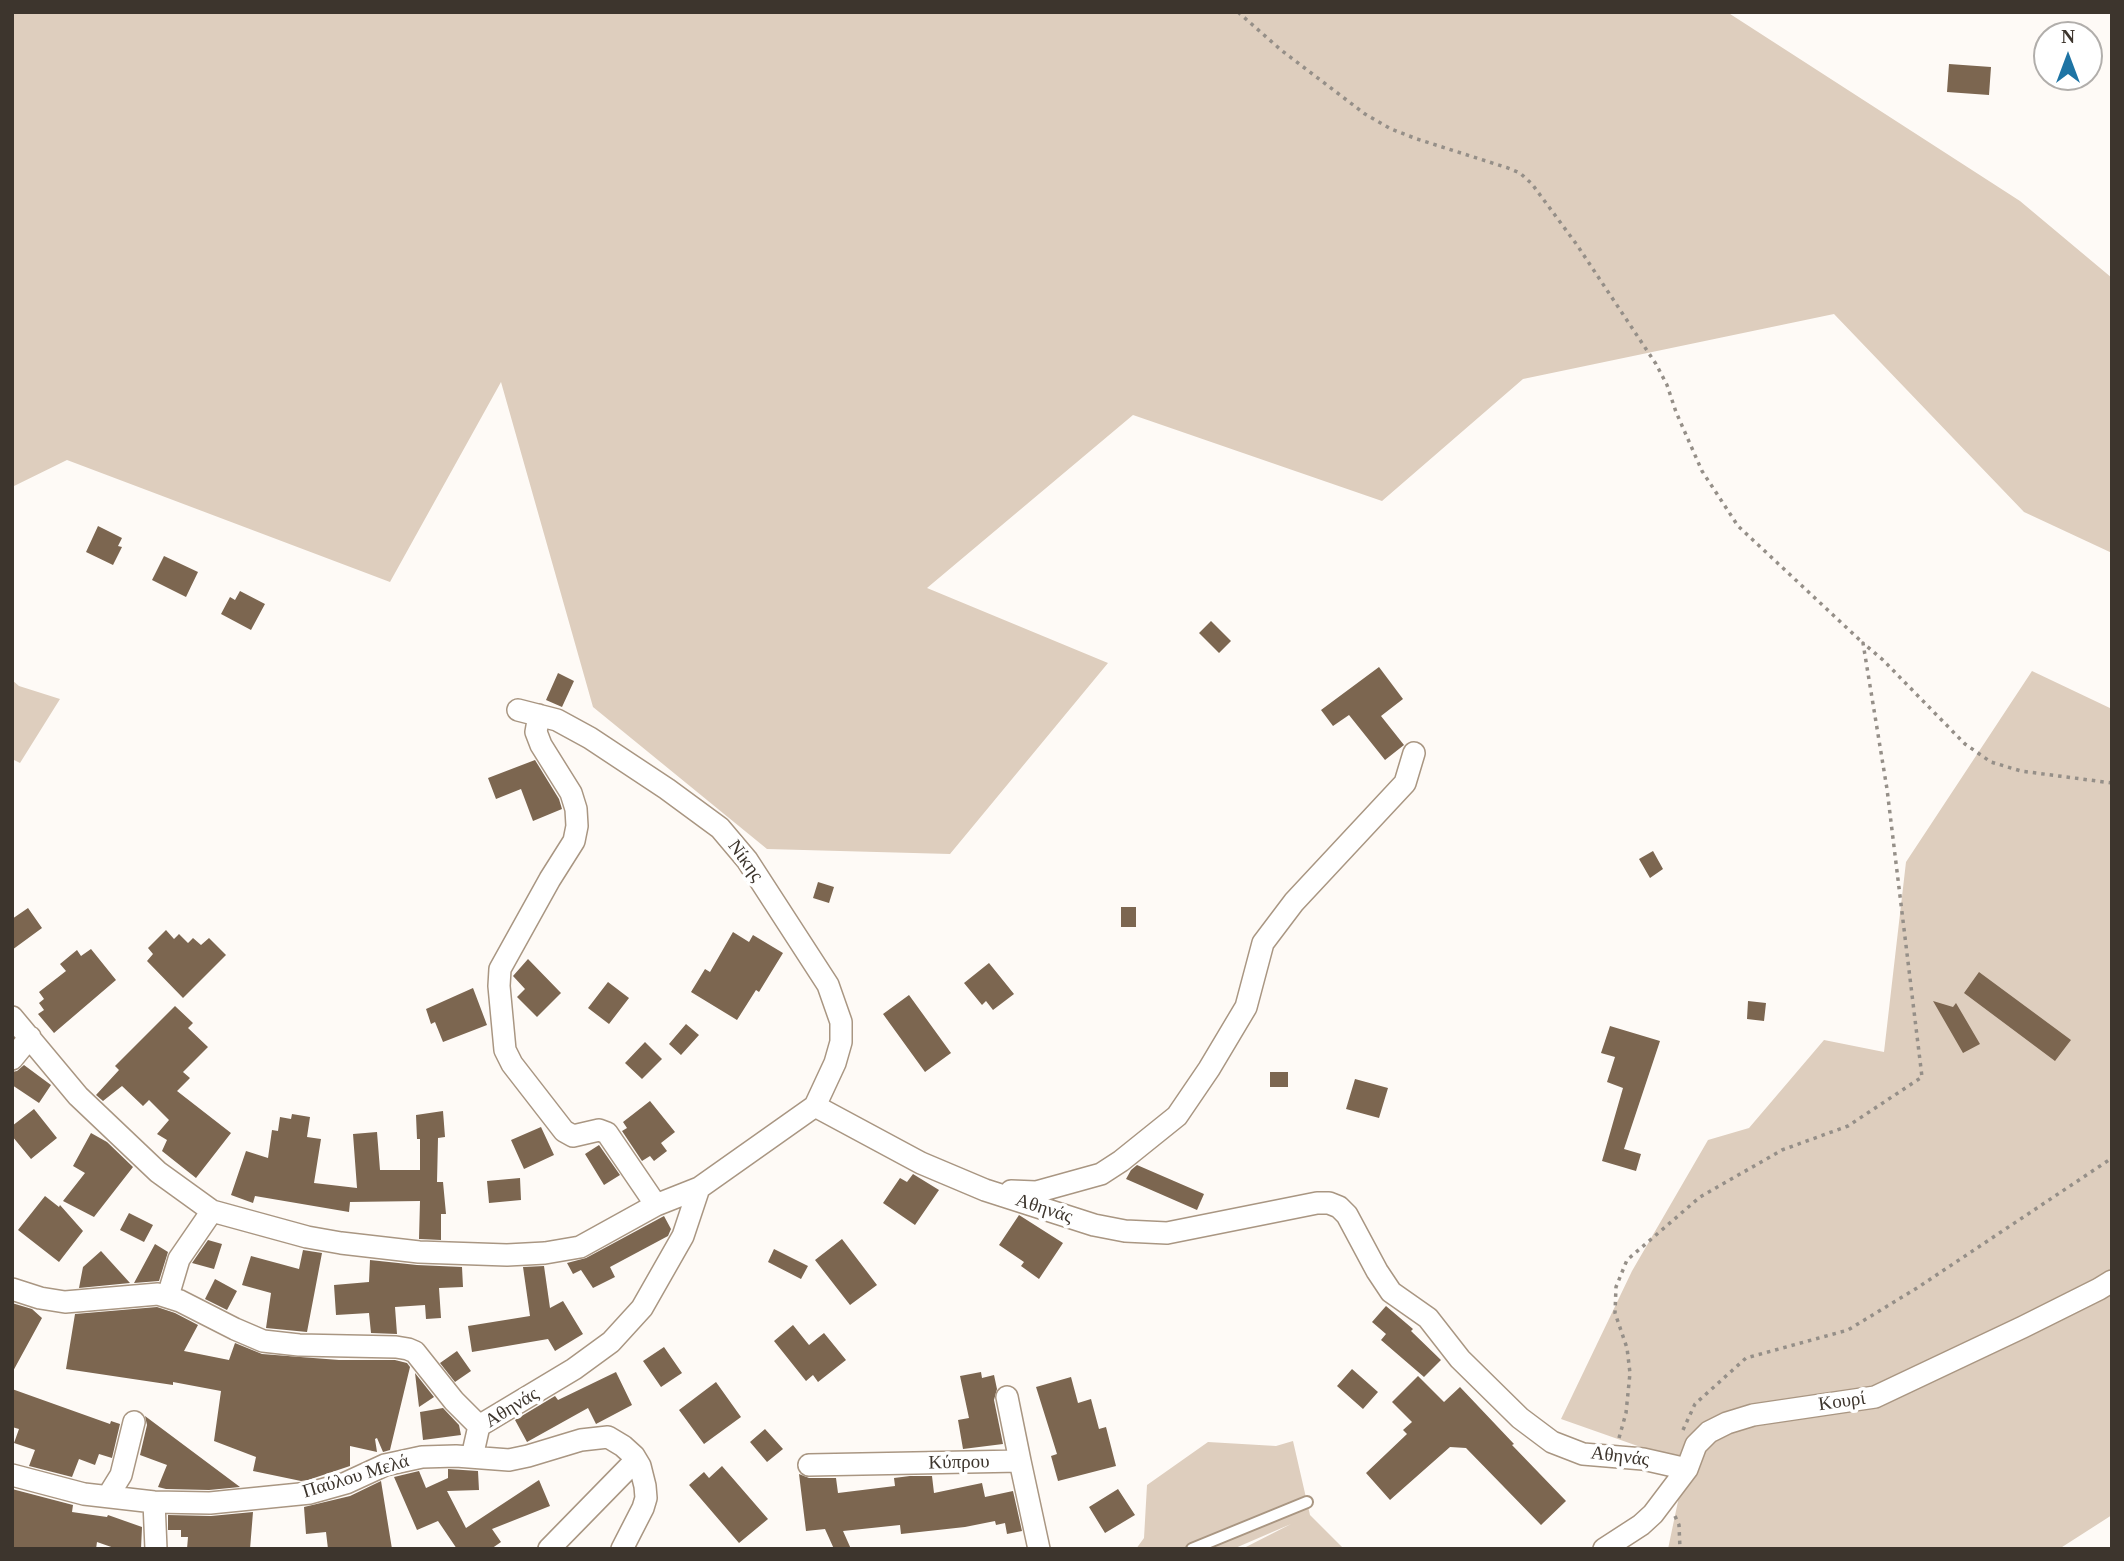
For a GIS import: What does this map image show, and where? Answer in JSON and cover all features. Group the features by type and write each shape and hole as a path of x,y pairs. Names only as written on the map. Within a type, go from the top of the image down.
{"street":[{"name":"Νίκης","path":"656,1205 607,1133 599,1130 573,1136 564,1130 512,1064 505,1050 500,969 574,841 577,826 571,793 541,745 529,713 557,720 590,738 667,789 720,828 747,860 828,985 841,1022 841,1042 815,1107"},
{"path":"985,1190 1036,1192 1101,1174 1177,1115 1209,1069 1246,1007 1264,943 1294,902 1405,783 1413,753"},
{"path":"12,1017 78,1096 158,1172 212,1211 307,1237 419,1252 507,1255 545,1253 580,1247 656,1205 699,1188 815,1107"},
{"path":"12,1059 30,1037"},
{"name":"Αθηνάς","path":"815,1107 921,1163 985,1190 1094,1225 1125,1231 1167,1233 1317,1203 1329,1203 1339,1207 1347,1215 1391,1292 1428,1318 1460,1359 1520,1418 1552,1442 1583,1454 1667,1463 1688,1469"},
{"name":"Αθηνάς","path":"472,1457 479,1426 564,1375 611,1342 642,1308 683,1236 699,1188"},
{"path":"167,1296 179,1259 212,1211"},
{"name":"Κουρί","path":"1604,1549 1641,1525 1666,1498 1688,1469 1696,1445 1709,1432 1753,1415 1875,1397 2034,1322 2112,1281"},
{"path":"12,1289 65,1302 150,1293 167,1296 263,1341 299,1345 396,1347 415,1352 454,1401 479,1426"},
{"path":"1007,1398 1039,1549"},
{"path":"108,1496 121,1475 134,1422"},
{"name":"Παύλου Μελά","path":"12,1475 84,1494 154,1502 210,1503 310,1493 346,1483 385,1465 401,1461 434,1456 518,1459 603,1436 615,1440 636,1460"},
{"path":"549,1549 636,1460 644,1479 646,1498 622,1549"},
{"name":"Κύπρου","path":"809,1465 1020,1461"},
{"path":"154,1502 156,1549"}],"lane":[{"path":"1192,1549 1307,1502"}],"path":[{"path":"1238,12 1281,50 1365,114 1391,129 1417,139 1520,173 1532,184 1577,245 1656,364 1702,471 1738,526 1883,660 1965,744 1992,762 2021,771 2112,783"},
{"path":"1613,1457 1626,1413 1630,1373 1627,1348 1615,1313 1616,1287 1627,1260 1700,1197 1782,1150 1848,1126 1922,1076 1886,789 1863,643"},
{"path":"1667,1463 1695,1404 1746,1358 1848,1330 1917,1288 2112,1158"},
{"path":"1666,1498 1679,1525 1681,1549"}],"shaded area":[{"path":"12,12 1727,12 2020,201 2112,278 2112,553 2024,512 1834,314 1523,379 1382,501 1133,415 927,588 1108,663 950,854 767,849 593,707 501,382 390,582 67,460 12,487"},
{"path":"2032,671 2112,709 2112,1515 2059,1549 1668,1549 1686,1463 1561,1419 1632,1271 1708,1140 1749,1128 1824,1040 1884,1052 1906,862"},
{"path":"12,680 19,686 60,699 20,763 12,759"},
{"path":"1293,1441 1310,1515 1344,1549 1242,1549 1291,1524 1233,1549 1136,1549 1144,1538 1147,1485 1208,1442 1276,1446"}],"building":[{"path":"1949,64 1991,67 1989,95 1947,92"},
{"path":"98,526 122,538 118,546 122,547 113,565 86,552"},
{"path":"164,556 198,572 186,597 152,580"},
{"path":"240,591 265,604 251,630 221,614 230,597 235,600"},
{"path":"1211,621 1231,641 1219,653 1199,633"},
{"path":"1379,667 1403,699 1381,716 1404,745 1385,760 1349,715 1333,726 1321,710"},
{"path":"558,673 574,681 562,707 546,700"},
{"path":"535,760 559,799 562,809 533,821 521,789 496,799 488,778"},
{"path":"1653,851 1663,869 1650,878 1639,859"},
{"path":"818,882 834,887 829,903 813,898"},
{"path":"1121,907 1136,907 1136,927 1121,927"},
{"path":"28,908 42,928 12,950 12,919"},
{"path":"166,930 174,939 179,934 188,943 193,938 201,945 209,938 226,955 183,998 147,961 153,954 148,948"},
{"path":"733,932 749,942 753,935 783,953 759,992 756,990 737,1020 691,992 705,969 710,972"},
{"path":"91,949 116,980 54,1033 38,1014 44,1010 39,1003 44,999 39,992 66,971 60,964 77,950 81,956"},
{"path":"528,959 561,993 537,1017 517,997 525,989 513,976"},
{"path":"989,963 1014,994 993,1010 986,1001 982,1005 964,983"},
{"path":"1979,972 2071,1040 2055,1061 1964,993"},
{"path":"608,982 629,998 609,1024 588,1008"},
{"path":"473,988 487,1025 443,1042 435,1022 431,1024 426,1009"},
{"path":"909,995 951,1053 925,1072 883,1014"},
{"path":"1748,1001 1766,1003 1764,1021 1747,1019"},
{"path":"1933,1001 1953,1007 1956,1003 1980,1044 1963,1053"},
{"path":"175,1006 193,1023 188,1028 208,1047 183,1072 190,1078 177,1091 231,1133 196,1178 162,1151 167,1140 157,1134 169,1120 149,1100 143,1106 122,1086 103,1101 96,1095 119,1070 115,1066"},
{"path":"686,1024 699,1035 681,1055 669,1044"},
{"path":"1610,1026 1660,1041 1624,1149 1641,1154 1636,1171 1602,1161 1623,1088 1607,1082 1615,1057 1601,1053"},
{"path":"645,1042 662,1059 642,1079 625,1063"},
{"path":"24,1065 51,1085 39,1103 12,1085 12,1072"},
{"path":"1270,1072 1288,1072 1288,1087 1270,1087"},
{"path":"1355,1079 1388,1088 1379,1118 1346,1109"},
{"path":"650,1101 675,1132 661,1143 667,1151 654,1161 650,1156 642,1161 622,1131 627,1128 623,1122"},
{"path":"34,1109 57,1138 31,1159 12,1136 12,1126"},
{"path":"443,1111 445,1137 438,1138 437,1182 443,1182 446,1214 441,1214 441,1240 419,1239 420,1201 350,1202 349,1212 255,1196 253,1203 231,1195 246,1151 268,1158 272,1130 278,1131 280,1117 291,1119 292,1114 310,1117 307,1137 321,1139 314,1183 357,1188 353,1134 377,1132 380,1170 420,1170 420,1139 417,1139 416,1115"},
{"path":"541,1127 554,1155 524,1169 511,1140"},
{"path":"91,1133 107,1142 133,1167 94,1217 63,1201 85,1173 73,1166"},
{"path":"599,1145 620,1175 604,1185 585,1154"},
{"path":"1137,1165 1204,1194 1197,1210 1126,1179"},
{"path":"913,1174 939,1190 915,1225 883,1203 900,1178 907,1182"},
{"path":"520,1178 521,1200 489,1203 487,1181"},
{"path":"45,1196 59,1207 60,1205 83,1231 59,1262 18,1230"},
{"path":"129,1213 153,1225 144,1242 120,1230"},
{"path":"1019,1215 1063,1243 1039,1279 1021,1266 1024,1262 999,1245"},
{"path":"664,1216 671,1229 668,1236 610,1267 615,1277 593,1288 581,1270 573,1274 567,1263 586,1258"},
{"path":"842,1239 877,1285 850,1305 815,1260"},
{"path":"208,1240 222,1244 214,1269 192,1263"},
{"path":"155,1244 168,1252 159,1281 134,1283"},
{"path":"774,1249 808,1266 801,1279 768,1262"},
{"path":"303,1250 322,1253 307,1332 266,1328 271,1293 242,1285 251,1256 299,1269"},
{"path":"101,1251 130,1283 79,1288 83,1267"},
{"path":"370,1260 462,1267 463,1287 439,1288 441,1318 426,1319 425,1305 395,1307 397,1334 371,1333 369,1313 336,1315 334,1285 369,1282"},
{"path":"544,1266 550,1308 563,1301 583,1334 555,1351 548,1339 472,1352 468,1326 530,1316 523,1267"},
{"path":"215,1279 237,1291 227,1310 205,1299"},
{"path":"12,1303 32,1309 42,1318 12,1373"},
{"path":"1386,1306 1413,1329 1411,1331 1441,1360 1424,1377 1381,1340 1386,1334 1372,1322"},
{"path":"157,1307 198,1325 184,1351 229,1360 235,1343 262,1354 339,1360 395,1360 407,1363 410,1367 390,1450 383,1452 377,1438 377,1452 350,1446 350,1466 308,1480 301,1481 253,1471 256,1457 214,1441 221,1391 173,1382 173,1385 66,1369 75,1314"},
{"path":"793,1325 809,1345 824,1333 846,1360 818,1382 813,1375 806,1381 774,1341"},
{"path":"664,1347 682,1373 661,1387 643,1361"},
{"path":"457,1351 471,1371 455,1382 440,1363"},
{"path":"1352,1369 1378,1392 1363,1409 1337,1386"},
{"path":"616,1372 632,1405 596,1424 588,1408 527,1442 515,1420 555,1396 558,1400"},
{"path":"981,1372 982,1378 994,1375 997,1389 994,1400 1003,1444 963,1449 958,1420 969,1418 960,1376"},
{"path":"415,1373 434,1397 419,1407"},
{"path":"1418,1376 1444,1402 1460,1387 1566,1501 1541,1525 1466,1448 1450,1447 1390,1500 1366,1473 1407,1434 1403,1430 1412,1422 1392,1402"},
{"path":"1071,1377 1078,1403 1091,1399 1099,1429 1106,1427 1116,1466 1058,1481 1051,1456 1057,1454 1036,1387"},
{"path":"716,1382 741,1417 704,1444 679,1410"},
{"path":"12,1389 110,1424 111,1421 120,1424 112,1458 99,1454 95,1465 79,1459 72,1477 29,1466 35,1450 14,1443 19,1429 12,1427"},
{"path":"443,1408 459,1425 461,1435 423,1440 420,1412"},
{"path":"145,1416 240,1487 209,1490 158,1487 167,1465 140,1455 147,1425"},
{"path":"765,1429 783,1449 767,1462 750,1442"},
{"path":"722,1466 768,1519 739,1543 689,1485 704,1472 709,1478"},
{"path":"448,1469 478,1471 479,1490 447,1491 466,1528 539,1480 550,1506 492,1529 501,1542 491,1549 457,1549 438,1521 417,1530 394,1477 419,1471 426,1488 448,1478"},
{"path":"799,1474 809,1478 836,1478 838,1493 895,1486 894,1478 910,1476 932,1476 934,1493 982,1483 985,1497 1013,1491 1022,1531 1007,1534 1005,1523 996,1525 995,1521 901,1534 900,1525 843,1531 851,1549 834,1549 825,1529 806,1531"},
{"path":"381,1481 392,1549 328,1549 326,1532 306,1534 304,1507 350,1496"},
{"path":"12,1489 73,1505 72,1512 108,1515 142,1527 141,1549 117,1549 97,1542 96,1549 12,1549"},
{"path":"1118,1489 1135,1515 1105,1533 1089,1507"},
{"path":"253,1512 250,1549 187,1549 188,1537 181,1537 181,1530 168,1530 168,1515 211,1516"}]}
